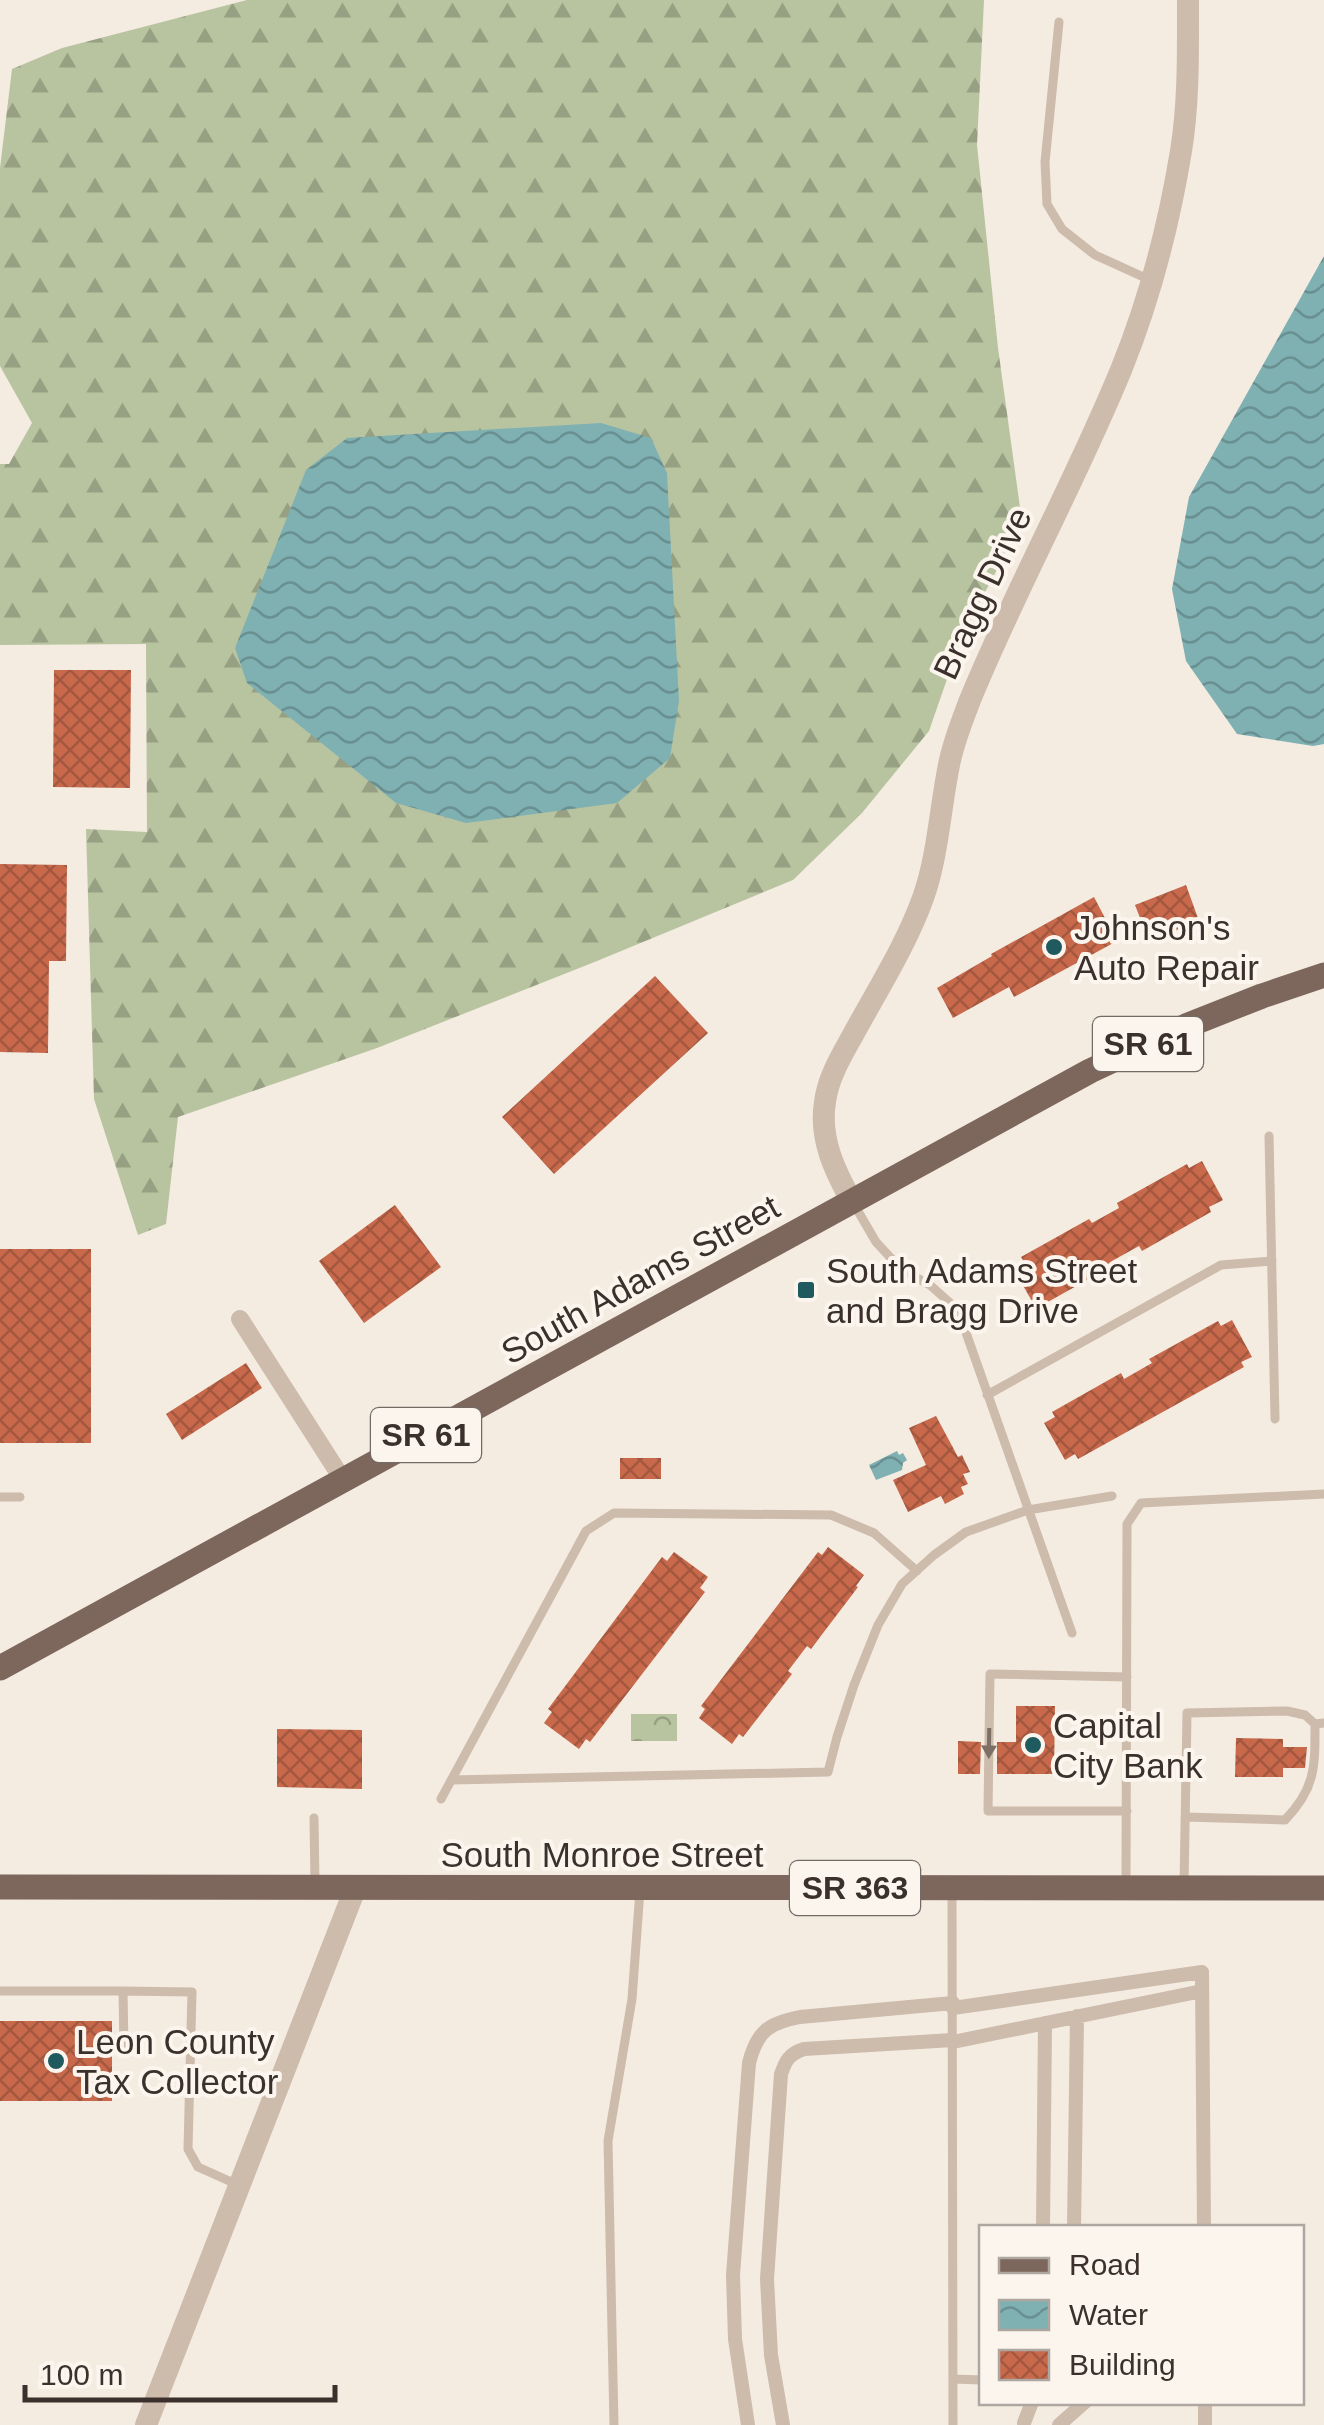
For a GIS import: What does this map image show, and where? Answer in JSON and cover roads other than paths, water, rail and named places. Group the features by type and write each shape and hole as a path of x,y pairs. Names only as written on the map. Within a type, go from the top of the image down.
{"main road":[{"name":"South Adams Street","path":"0,1668 1090,1071 1186,1026 1324,975"},
{"name":"South Monroe Street","path":"0,1887 1324,1888"}],"street":[{"name":"Bragg Drive","path":"852,1202 826,1144 828,1089 924,896 949,762 960,726 1122,366 1165,228 1182,149 1188,0"},
{"path":"240,1318 343,1480"},
{"path":"146,2425 356,1889"},
{"path":"748,2425 735,2339 733,2274 749,2063 754,2042 779,2021 953,2006 1202,1972 1204,2225"},
{"path":"783,2425 771,2356 767,2279 781,2074 786,2059 804,2048 953,2041 1202,1991"},
{"path":"1074,2225 1077,2016"},
{"path":"1043,2225 1045,2023"},
{"path":"1058,2425 1082,2405"}],"lane":[{"path":"1059,22 1045,162 1047,204 1062,228 1094,256 1150,280"},
{"path":"1268,1136 1275,1419"},
{"path":"852,1202 876,1242 902,1270 930,1284 958,1310 1072,1633"},
{"path":"987,1395 1221,1265 1272,1261"},
{"path":"1126,1888 1127,1524 1141,1504 1324,1494"},
{"path":"452,1780 828,1772 854,1685 878,1625 902,1584 966,1532 1028,1510 1112,1496"},
{"path":"0,1497 20,1497"},
{"path":"441,1799 586,1532 614,1513 831,1515 874,1533 917,1570"},
{"path":"1127,1677 990,1674 988,1811 1127,1811"},
{"path":"1184,1888 1186,1713 1287,1711 1319,1723 1316,1767 1300,1804 1286,1820 1185,1818"},
{"path":"314,1818 315,1889"},
{"path":"614,2425 608,2141 632,1999 640,1888"},
{"path":"952,1888 954,2425"},
{"path":"123,1991 124,2048"},
{"path":"0,1992 192,1992 188,2149 198,2167 240,2186"},
{"path":"954,2379 979,2380"}],"water":[{"path":"1324,256 1324,744 1313,746 1237,734 1186,661 1172,589 1189,497"},
{"path":"601,423 651,438 667,473 679,701 670,758 617,803 466,823 396,803 247,683 235,648 306,470 347,438"},
{"path":"897,1451 907,1460 902,1470 876,1480 869,1465"}],"place":[{"name":"Johnson's Auto Repair","path":"1054,947"},
{"name":"South Adams Street and Bragg Drive","path":"806,1290"},
{"name":"Capital City Bank","path":"1033,1745"},
{"name":"Leon County Tax Collector","path":"56,2061"}]}
